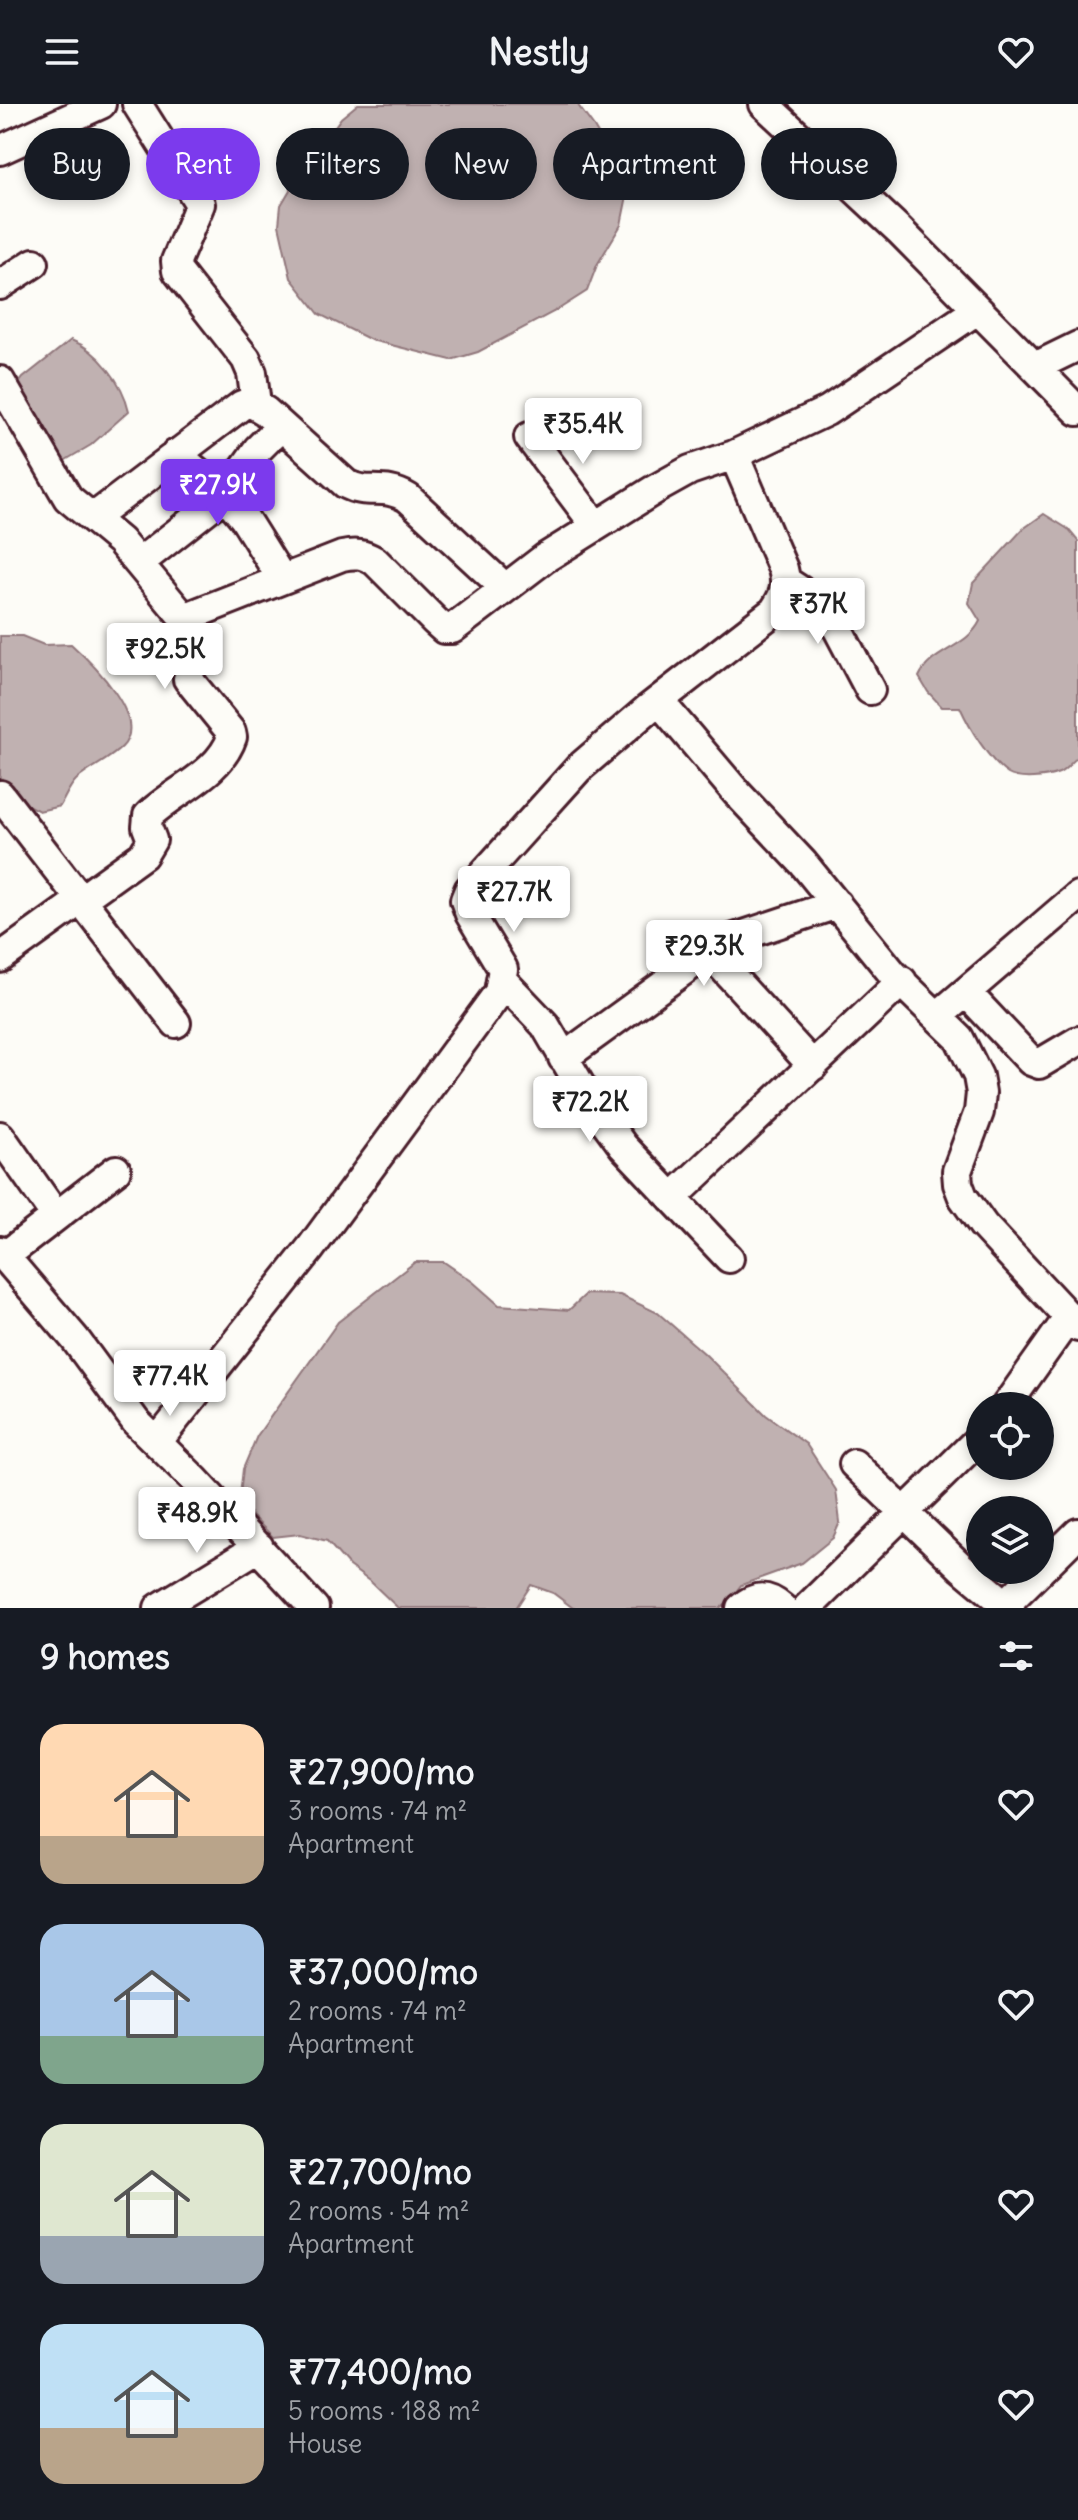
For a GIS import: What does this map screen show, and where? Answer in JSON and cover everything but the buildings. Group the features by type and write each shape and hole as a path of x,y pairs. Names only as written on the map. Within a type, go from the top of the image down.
{"street":[{"path":"0,150 101,104"},
{"path":"137,104 200,204 176,261 177,271 246,359 252,373 256,404 346,484 356,489 393,489 408,498 504,587"},
{"path":"769,106 899,230 1078,411"},
{"path":"0,285 34,263"},
{"path":"184,618 342,556 364,554 375,561 444,629 452,629 504,587 596,526 690,470 734,455 827,411 977,310"},
{"path":"1035,367 1078,346"},
{"path":"0,381 68,498 120,541 184,618 197,645 188,679 231,732 230,743 205,772 148,816 147,827 152,840 148,850 0,958"},
{"path":"93,518 242,405 256,404"},
{"path":"139,563 225,495 258,449 281,426"},
{"path":"529,437 596,526"},
{"path":"176,454 225,495 244,518 282,579"},
{"path":"157,1442 310,1249 499,992 503,969 470,914 465,900 469,890 579,768 774,611 784,597 787,582 734,455"},
{"path":"787,582 813,599 832,618 870,690"},
{"path":"659,701 902,981 939,1015 969,1055 981,1093 979,1112 957,1171 963,1197 983,1225 1073,1322 1017,1392"},
{"path":"0,795 176,1023"},
{"path":"939,1015 1078,896"},
{"path":"563,1058 709,952 732,939 837,904"},
{"path":"709,952 813,1066"},
{"path":"503,981 545,1025 563,1058 623,1146 729,1258"},
{"path":"672,1198 902,981"},
{"path":"966,992 1031,1061 1039,1064 1078,1041"},
{"path":"0,1136 56,1216"},
{"path":"116,1170 2,1253 75,1339 136,1422 259,1547 314,1608"},
{"path":"807,1608 966,1452"},
{"path":"854,1464 962,1568 1008,1606 1078,1533"},
{"path":"159,1608 259,1547"},
{"path":"741,1608 753,1598 764,1597 782,1608"}],"shaded area":[{"path":"358,104 577,104 595,128 553,128 553,200 626,200 621,225 597,265 587,291 478,352 451,360 371,340 319,314 291,278 279,225 284,200 409,200 409,128 334,128"},
{"path":"71,340 100,359 115,379 129,411 91,445 59,464 14,390 23,378"},
{"path":"1044,514 1068,529 1078,541 1078,757 1059,773 1026,778 1008,774 1001,768 980,743 960,707 942,707 919,677 932,661 974,630 980,621 969,603 973,583 1023,529"},
{"path":"0,636 22,636 44,645 71,644 103,677 129,722 129,735 122,747 76,780 60,806 39,811 16,799 0,776"},
{"path":"415,1262 444,1262 499,1305 569,1310 586,1294 620,1295 658,1313 705,1354 766,1415 806,1444 836,1490 840,1522 833,1538 802,1563 741,1585 720,1608 573,1608 553,1593 531,1585 516,1608 398,1608 349,1566 327,1541 300,1534 273,1537 252,1516 240,1495 243,1469 257,1436 338,1322"}]}
